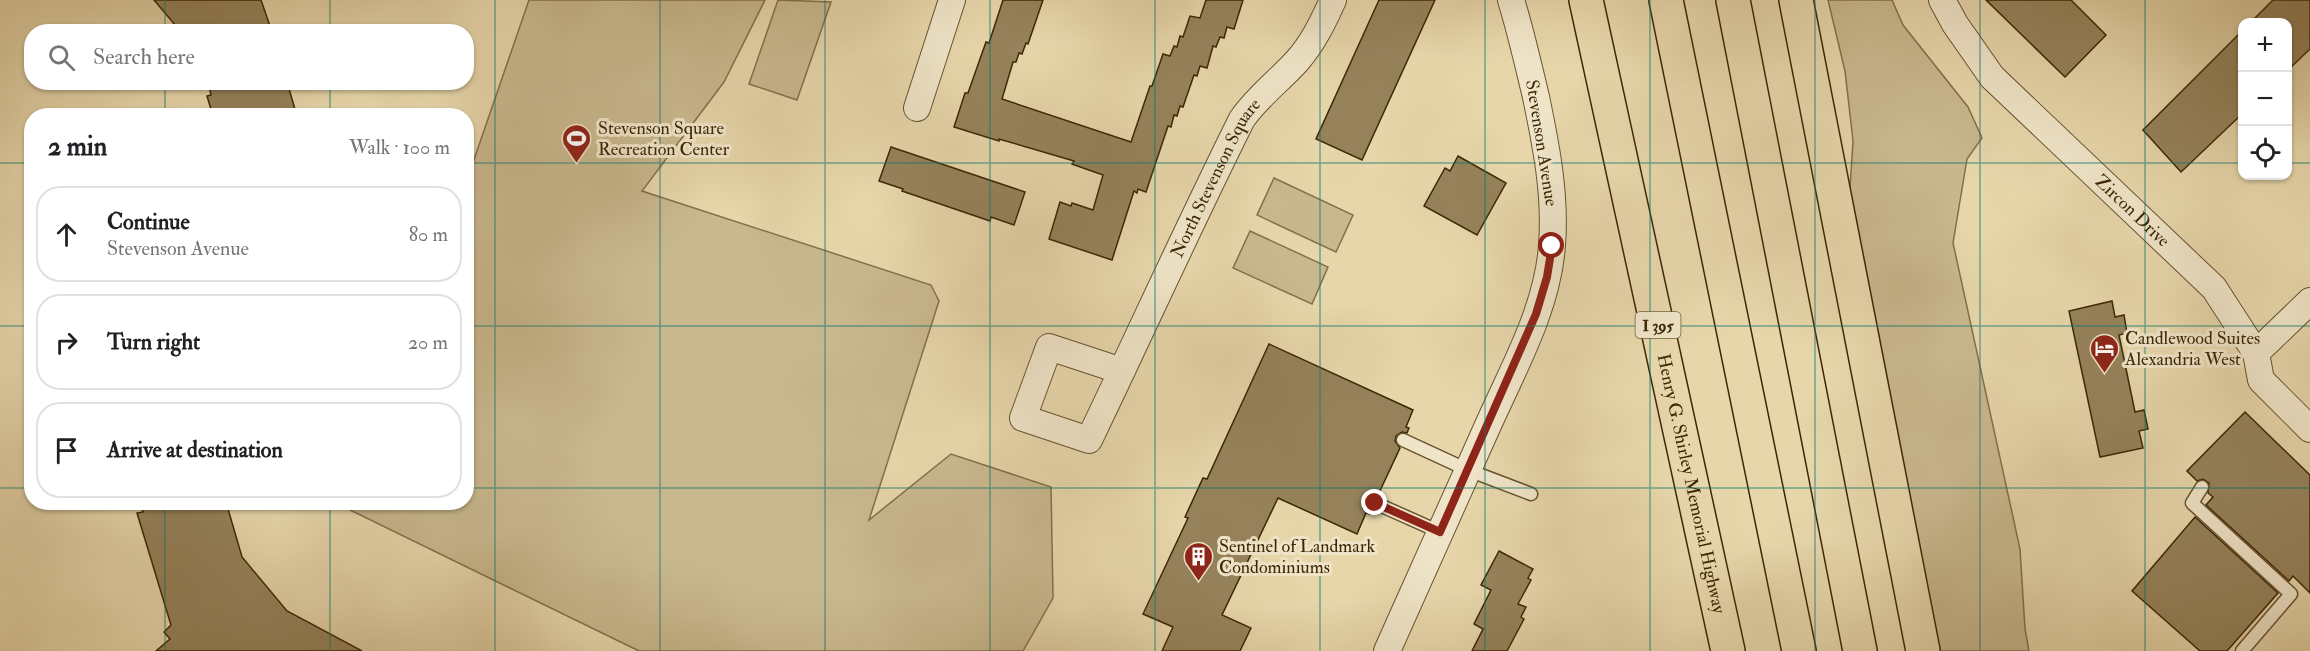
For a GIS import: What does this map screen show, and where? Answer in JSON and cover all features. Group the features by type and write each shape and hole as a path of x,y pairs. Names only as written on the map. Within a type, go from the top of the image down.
{"highway":[{"name":"Henry G. Shirley Memorial Highway","path":"1586,0 1728,651"},
{"path":"1666,0 1798,651"},
{"path":"1733,0 1860,651"},
{"path":"1796,0 1923,651"}],"street":[{"path":"917,108 952,0"},
{"name":"North Stevenson Square","path":"1122,371 1242,119 1255,100 1306,50 1316,36 1332,0"},
{"name":"Stevenson Avenue","path":"1387,651 1536,314 1547,277 1552,246 1554,201 1542,125 1511,0"},
{"name":"Zircon Drive","path":"1942,0 1955,24 1992,77 2214,288 2256,353 2261,380 2310,429"},
{"path":"2256,353 2310,301"}],"lane":[{"path":"1404,440 1468,470 1531,494"},
{"path":"2202,487 2192,503 2291,594 2242,651"},
{"path":"1375,503 1440,532"}],"shaded area":[{"path":"529,0 765,0 724,82 642,191 931,285 939,301 869,520 951,454 1051,487 1053,598 1023,651 639,651 350,510 474,510 474,160"},
{"path":"778,0 831,2 797,100 749,84"},
{"path":"1828,0 1892,0 1903,25 1968,107 1982,138 1967,159 1953,243 2020,549 2025,629 2029,651 1920,651 1845,267 1853,141 1845,71"},
{"path":"1274,178 1353,215 1336,252 1257,215"},
{"path":"1250,231 1328,267 1312,304 1233,268"}],"building":[{"path":"154,0 261,0 269,24 174,24"},
{"path":"1003,0 1043,0 1028,44 1026,43 1022,54 1019,53 1016,62 1013,62 1002,99 1131,142 1163,54 1170,56 1174,46 1177,47 1190,16 1200,18 1206,0 1243,0 1234,29 1227,27 1224,38 1220,37 1216,47 1213,46 1207,68 1200,66 1197,76 1194,75 1183,107 1180,106 1177,116 1174,115 1171,127 1168,126 1146,192 1138,189 1137,193 1134,191 1112,260 1049,239 1060,202 1071,206 1072,203 1093,210 1103,175 1072,164 1074,161 954,127 986,42 989,43"},
{"path":"1379,0 1435,0 1362,160 1316,139"},
{"path":"1986,0 2071,0 2106,35 2065,77"},
{"path":"2273,0 2310,0 2310,49 2292,66 2292,18 2255,18"},
{"path":"2238,35 2238,118 2181,172 2143,130"},
{"path":"210,90 289,90 295,108 211,108 207,96 211,95"},
{"path":"891,147 1025,192 1014,225 991,217 990,221 879,181"},
{"path":"1458,156 1506,183 1477,235 1424,206 1445,168 1450,171"},
{"name":"Candlewood Suites Alexandria West","path":"2112,301 2115,317 2124,315 2127,333 2119,335 2135,412 2144,410 2148,429 2139,431 2143,448 2100,457 2069,311"},
{"path":"1269,344 1413,410 1406,427 1409,428 1407,433 1402,432 1396,436 1395,441 1400,448 1378,495 1368,499 1370,514 1366,513 1357,534 1278,498 1222,615 1251,628 1240,651 1162,651 1173,627 1143,614 1188,518 1185,517 1203,478 1207,479"},
{"path":"2245,412 2310,475 2310,593 2293,576 2289,581 2206,505 2213,497 2208,493 2209,483 2203,479 2197,481 2187,471"},
{"path":"142,510 228,510 242,557 287,611 362,651 156,651 170,639 164,632 171,625 137,513 143,512"},
{"path":"2195,517 2278,593 2227,651 2200,651 2132,591"},
{"path":"1499,551 1533,569 1528,578 1531,580 1518,604 1526,607 1521,617 1524,619 1507,651 1472,651 1483,629 1474,624 1491,590 1481,585"}],"place":[{"name":"Stevenson Square Recreation Center","path":"577,164"},
{"name":"Candlewood Suites Alexandria West","path":"2104,374"},
{"name":"Sentinel of Landmark Condominiums","path":"1198,582"}],"route":[{"path":"1375,503 1440,532 1536,314 1547,277 1552,246"}]}
